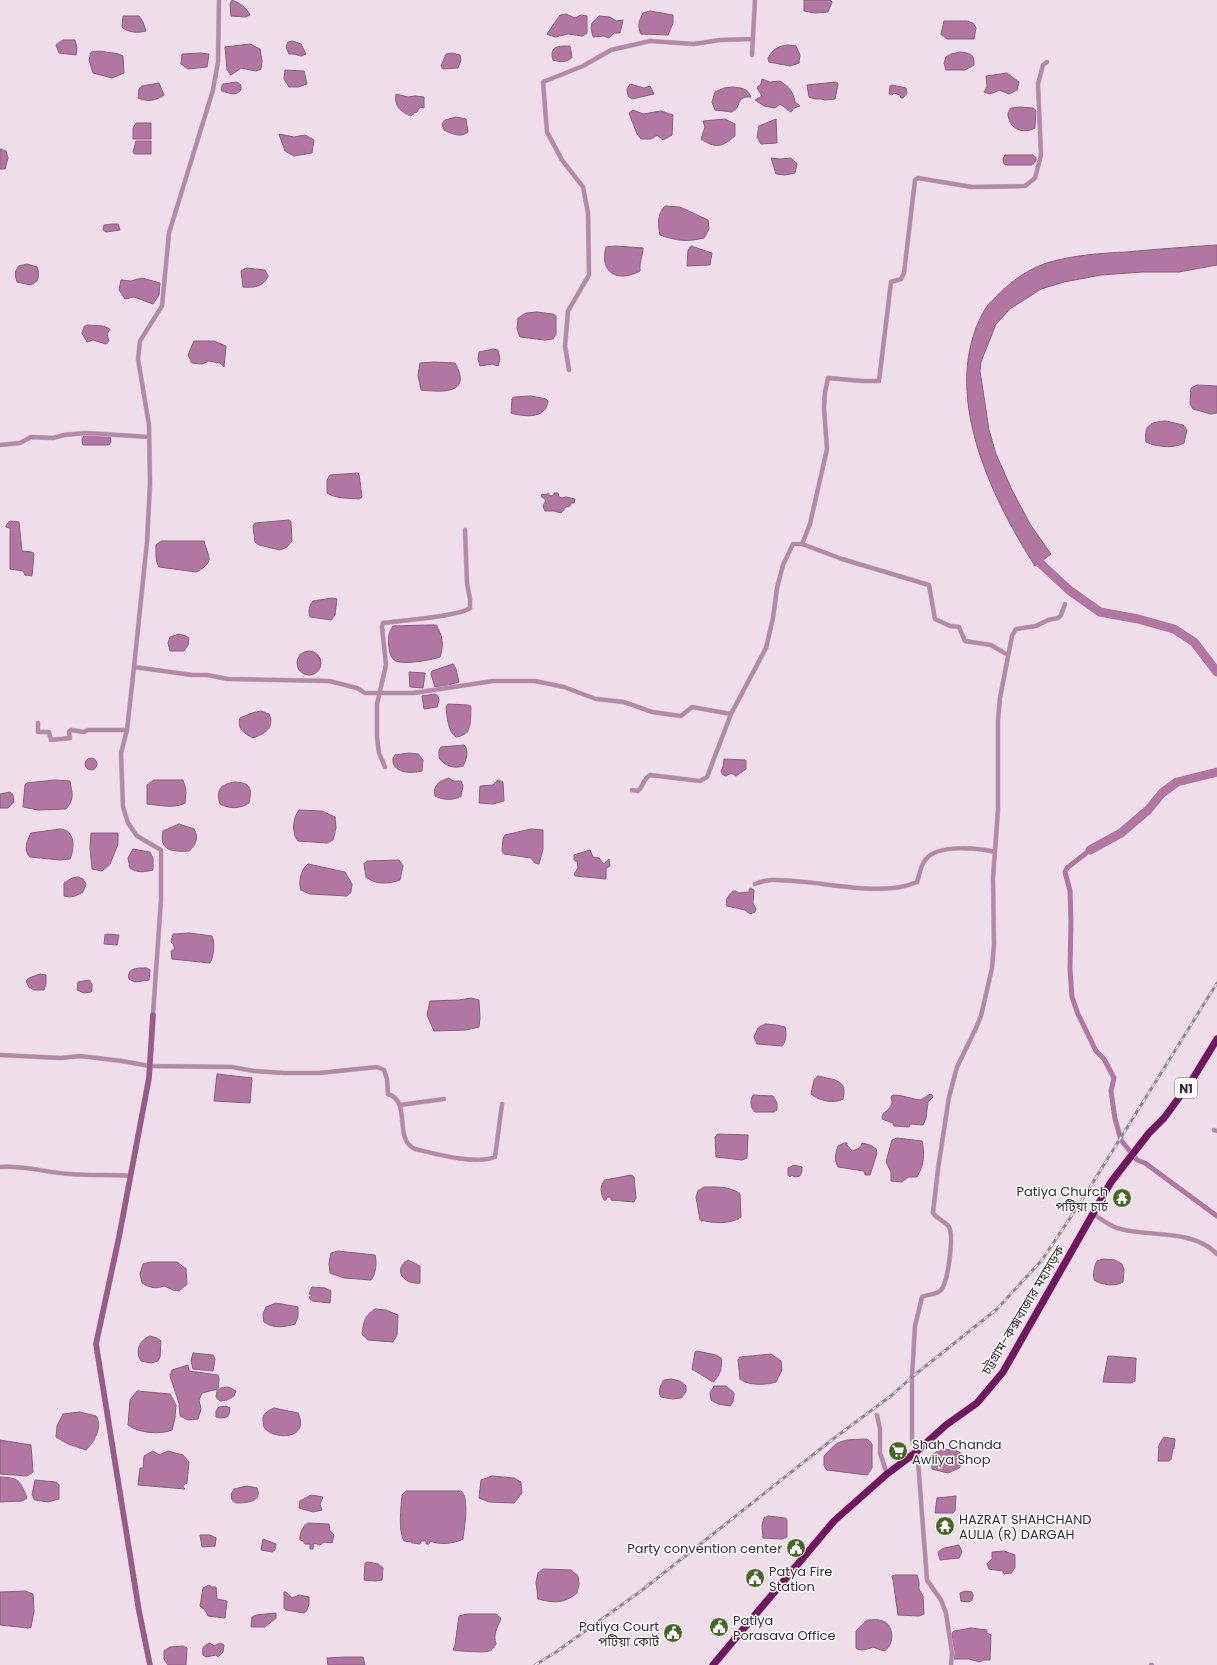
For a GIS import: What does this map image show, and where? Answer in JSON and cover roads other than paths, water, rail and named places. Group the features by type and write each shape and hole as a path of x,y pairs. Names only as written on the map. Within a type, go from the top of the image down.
{"highway":[{"name":"চট্টগ্রাম-কক্সবাজার মহাসড়ক","path":"713,1665 834,1521 946,1425 977,1403 1003,1372 1092,1213 1120,1170 1149,1133 1164,1118 1192,1080 1217,1039"}],"street":[{"path":"150,1665 139,1611 96,1344 130,1176 150,1066 161,899 161,850 137,836 128,823 123,807 121,753 127,730 134,667 147,542 150,484 149,425 138,359 140,341 162,306 169,233 213,90 218,62 219,0"},
{"path":"752,55 755,0"},
{"path":"569,370 565,346 568,312 589,274 588,213 583,187 562,160 547,132 543,82 583,66 611,50 650,42 694,44 720,40 753,39"},
{"path":"802,544 810,524 827,449 824,408 828,378 879,381 891,282 901,279 904,273 915,180 918,178 972,187 1025,186 1035,178 1041,155 1038,84 1042,65 1047,62"},
{"path":"0,445 20,443 31,437 53,438 64,435 86,433 149,437"},
{"path":"385,767 379,753 377,704 386,665 382,626 383,623 450,615 468,610 470,608 467,583 465,530"},
{"path":"632,790 638,791 641,788 644,779 650,775 700,781 707,777 731,714 766,648 773,618 777,588 783,565 793,544 802,544 842,559 929,585 935,618 950,626 958,627 965,641 991,645 1008,655"},
{"path":"951,1665 952,1653 946,1613 941,1600 926,1580 918,1461 912,1439 911,1413 916,1318 922,1297 939,1292 943,1288 949,1262 951,1247 950,1230 948,1226 933,1213 938,1169 949,1098 957,1067 976,1028 992,968 995,852 998,809 1000,698 1008,655 1012,636 1016,629 1036,626 1048,620 1058,618 1061,615 1065,604"},
{"path":"134,667 192,675 207,675 228,679 329,681 357,688 365,693 414,693 493,681 535,681 564,687 596,699 624,702 652,712 681,716 692,707 731,714"},
{"path":"38,723 38,732 49,732 51,740 70,738 69,732 71,730 84,732 88,730 127,730"},
{"path":"755,884 768,879 803,881 848,887 880,888 902,886 917,882 920,868 926,858 942,850 976,848 995,852"},
{"path":"0,1054 61,1058 80,1056 150,1066 232,1067 254,1071 294,1073 319,1073 377,1067 384,1070 387,1079 388,1094 394,1096 400,1102 403,1129 413,1148 454,1158 479,1159 495,1157 502,1104"},
{"path":"400,1105 444,1099"},
{"path":"0,1167 26,1167 71,1174 114,1174 130,1176"},
{"path":"1092,1213 1116,1228 1184,1237 1209,1246 1217,1254"},
{"path":"877,1415 880,1430 880,1453 887,1474"}],"waterway":[{"path":"1034,551 1041,564 1069,590 1100,612 1138,619 1174,629 1194,642 1217,672"},
{"path":"1090,850 1121,833 1148,810 1162,793 1177,782 1217,772"},
{"path":"1090,850 1067,868 1065,872 1070,891 1070,969 1072,997 1078,1014 1096,1051 1104,1059 1114,1078 1111,1091 1115,1119 1121,1140 1137,1160 1145,1163 1217,1216"}],"railway":[{"path":"535,1665 556,1652 641,1591 833,1439 892,1395 912,1377 997,1309 1042,1260 1082,1200 1217,983"}],"place":[{"name":"Patiya Church পটিয়া চার্চ","path":"1122,1198"},
{"name":"Shah Chanda Awliya Shop","path":"898,1451"},
{"name":"HAZRAT SHAHCHAND AULIA (R) DARGAH","path":"945,1526"},
{"name":"Party convention center","path":"796,1548"},
{"name":"Patya Fire Station","path":"755,1578"},
{"name":"Patiya Porasava Office","path":"719,1627"},
{"name":"Patiya Court পটিয়া কোর্ট","path":"673,1633"}]}
